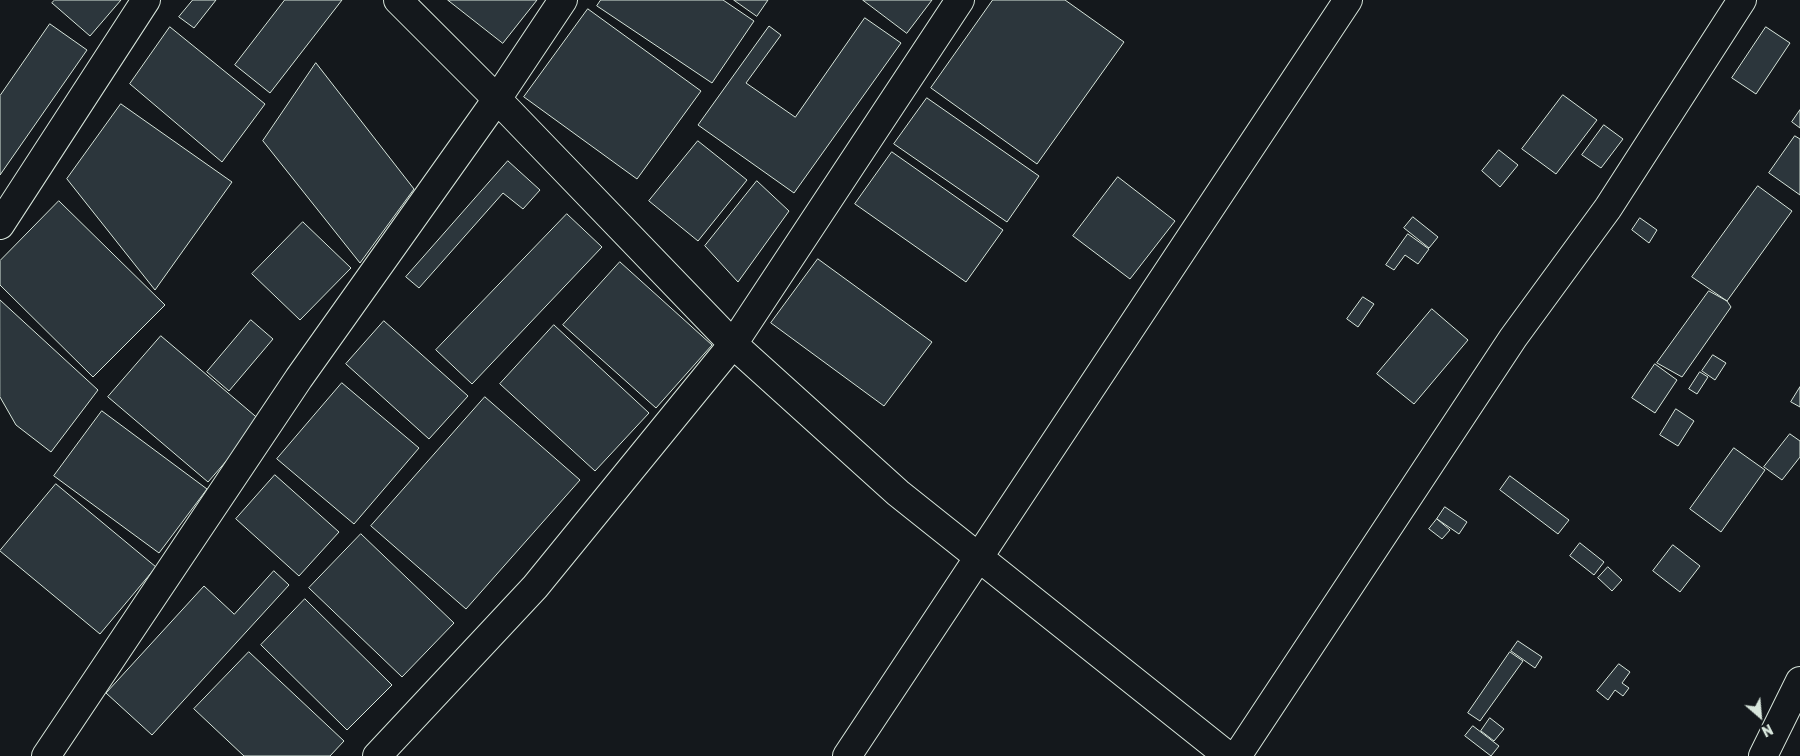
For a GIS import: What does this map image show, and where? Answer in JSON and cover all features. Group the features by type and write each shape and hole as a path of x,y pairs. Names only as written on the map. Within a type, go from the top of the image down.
{"street":[{"path":"0,225 146,0"},
{"path":"398,0 497,99 734,344 898,492 978,558 1228,756"},
{"path":"46,756 299,378 497,99 562,0"},
{"path":"378,756 535,587 734,344 960,0"},
{"path":"847,756 1348,0"},
{"path":"1237,756 1513,338 1608,208 1742,0"},
{"path":"1763,756 1800,680"}],"building":[{"path":"55,0 121,0 90,36 52,3"},
{"path":"193,0 216,0 194,28 179,17"},
{"path":"285,0 342,0 270,93 235,65"},
{"path":"448,0 537,0 503,43"},
{"path":"601,0 723,0 754,21 712,83 597,6"},
{"path":"734,0 768,0 757,16"},
{"path":"863,0 932,0 907,33"},
{"path":"993,0 1065,0 1124,42 1037,164 931,88"},
{"path":"588,9 701,91 637,179 524,97"},
{"path":"865,18 901,43 794,193 698,125 769,26 781,35 746,83 795,117"},
{"path":"50,24 87,50 0,175 0,96"},
{"path":"170,27 265,104 222,162 130,84"},
{"path":"1766,27 1790,43 1756,94 1732,78"},
{"path":"316,63 414,189 360,263 263,141"},
{"path":"1563,95 1597,120 1556,174 1522,149"},
{"path":"927,98 1039,176 1007,222 894,144"},
{"path":"121,104 232,182 155,290 67,179"},
{"path":"1800,110 1800,128 1792,122"},
{"path":"1604,125 1623,139 1601,168 1582,155"},
{"path":"1795,136 1800,139 1800,195 1769,173"},
{"path":"698,141 747,180 698,241 649,201"},
{"path":"1499,150 1518,165 1500,187 1482,171"},
{"path":"892,152 1003,230 966,282 855,204"},
{"path":"508,161 540,190 523,209 503,193 419,288 406,277"},
{"path":"1118,177 1175,221 1130,279 1073,236"},
{"path":"757,181 789,211 738,282 705,246"},
{"path":"1758,186 1792,211 1727,301 1692,277"},
{"path":"59,201 165,305 93,377 0,285 0,261"},
{"path":"567,214 602,247 472,384 436,350"},
{"path":"1413,217 1438,237 1429,248 1404,228"},
{"path":"1640,218 1657,230 1649,243 1632,230"},
{"path":"303,222 351,268 300,320 252,274"},
{"path":"1408,234 1429,249 1418,264 1405,255 1394,270 1386,265"},
{"path":"818,259 932,342 884,406 771,323"},
{"path":"620,262 712,345 656,408 563,325"},
{"path":"1709,291 1727,301 1731,307 1682,377 1657,363"},
{"path":"1363,297 1374,304 1358,327 1347,319"},
{"path":"0,300 98,390 51,452 16,425 0,397"},
{"path":"1432,309 1468,340 1414,404 1377,374"},
{"path":"251,320 273,339 229,391 207,372"},
{"path":"384,321 468,396 429,439 346,364"},
{"path":"554,325 649,413 595,471 500,384"},
{"path":"161,336 261,421 208,482 108,397"},
{"path":"1713,355 1726,363 1715,380 1702,371"},
{"path":"1655,364 1677,380 1655,413 1632,398"},
{"path":"1700,372 1708,377 1697,394 1689,389"},
{"path":"342,383 419,448 354,524 277,459"},
{"path":"1800,387 1800,407 1791,402"},
{"path":"485,397 580,480 466,609 371,526"},
{"path":"1676,409 1694,421 1678,446 1660,435"},
{"path":"102,411 207,489 159,553 54,476"},
{"path":"1790,434 1800,441 1800,457 1782,480 1764,467"},
{"path":"1734,448 1765,470 1721,532 1690,509"},
{"path":"275,475 339,532 299,576 236,519"},
{"path":"1510,476 1569,520 1558,534 1500,490"},
{"path":"56,484 156,567 100,634 0,551"},
{"path":"1445,507 1467,522 1459,534 1437,519"},
{"path":"1437,519 1450,530 1442,539 1429,529"},
{"path":"361,534 454,623 402,677 309,588"},
{"path":"1580,543 1604,562 1594,575 1570,556"},
{"path":"1673,545 1700,566 1680,592 1653,571"},
{"path":"1608,567 1622,580 1612,591 1598,578"},
{"path":"274,571 289,585 152,735 106,693 204,586 234,614"},
{"path":"305,599 392,685 347,730 261,645"},
{"path":"1518,641 1542,657 1535,668 1511,651"},
{"path":"249,652 344,741 330,756 244,756 194,709"},
{"path":"1510,652 1523,661 1480,721 1468,713"},
{"path":"1619,664 1630,672 1622,683 1629,688 1623,696 1615,690 1608,700 1597,691"},
{"path":"1490,718 1504,729 1494,741 1481,731"},
{"path":"1473,726 1499,746 1491,756 1465,736"}]}
